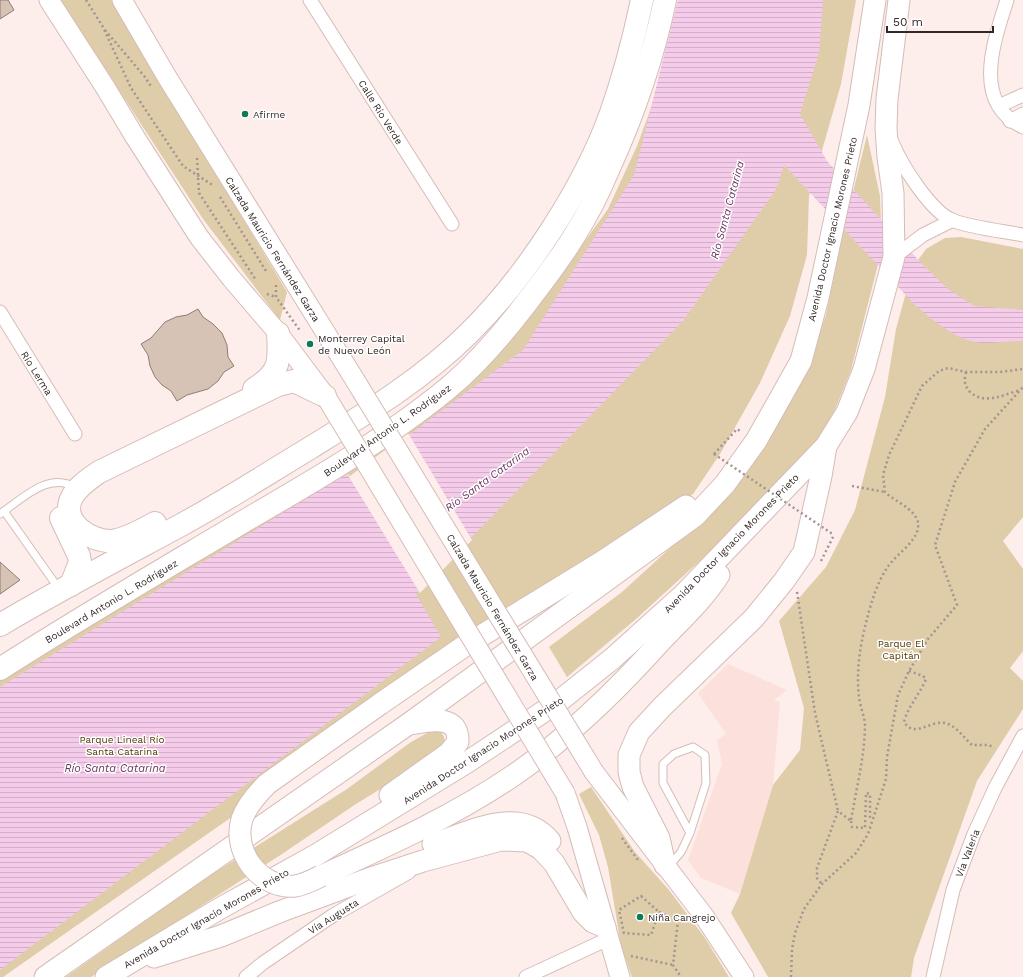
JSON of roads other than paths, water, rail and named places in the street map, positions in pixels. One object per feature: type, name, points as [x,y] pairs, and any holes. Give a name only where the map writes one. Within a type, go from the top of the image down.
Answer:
[{"type":"highway","points":[[0,626],[65,588],[184,524],[338,431],[412,382],[470,333],[504,294],[559,216],[580,181],[610,115],[634,34],[642,0]]},
{"type":"highway","name":"Boulevard Antonio L. Rodríguez","points":[[0,669],[81,618],[322,476],[448,388],[499,339],[545,280],[574,237],[600,189],[640,93],[656,41],[665,0]]},
{"type":"highway","points":[[65,588],[80,562],[77,550],[65,529],[60,514],[61,498],[91,465],[236,399],[269,380],[277,367],[279,360],[278,333]]},
{"type":"highway","points":[[73,486],[278,385],[294,381],[327,398]]},
{"type":"highway","points":[[73,486],[69,506],[71,519],[86,534],[95,539],[112,541],[128,536],[190,507],[242,489]]},
{"type":"main road","points":[[49,0],[199,237],[231,278],[278,333],[327,398],[565,793],[615,934],[620,977]]},
{"type":"main road","name":"Calzada Mauricio Fernández Garza","points":[[122,0],[167,77],[355,380],[594,772],[639,833],[666,866],[726,948],[744,977]]},
{"type":"main road","name":"Avenida Doctor Ignacio Morones Prieto","points":[[45,977],[407,725],[695,516],[725,484],[756,441],[800,362],[818,298],[859,104],[875,0]]},
{"type":"main road","name":"Avenida Doctor Ignacio Morones Prieto","points":[[106,977],[124,965],[316,855],[469,761],[558,702],[612,660],[684,594],[826,446],[847,412],[864,369],[894,257],[893,193],[886,128],[887,100],[899,0]]},
{"type":"main road","points":[[666,866],[659,838],[633,787],[629,772],[629,755],[639,732],[662,707],[754,618],[784,581],[804,552],[821,476],[826,446]]},
{"type":"main road","points":[[725,484],[695,500],[463,647],[267,784],[252,801],[242,820],[240,840],[244,855],[253,868],[263,877],[275,883],[294,886],[321,876],[408,836],[496,786],[530,763],[582,720],[654,650],[717,579],[727,563],[738,538]]},
{"type":"main road","points":[[316,855],[359,817],[449,753],[458,742],[457,732],[452,724],[444,721],[428,721],[407,725]]},
{"type":"main road","points":[[321,876],[333,877],[348,873],[404,852],[491,824],[507,822],[522,824],[535,829],[545,836],[554,846],[567,870],[574,896]]},
{"type":"main road","points":[[124,965],[221,936],[287,909],[423,861],[501,840],[527,841],[546,853],[588,918],[615,934]]},
{"type":"street","name":"Calle Río Verde","points":[[310,0],[452,224]]},
{"type":"street","points":[[1007,0],[996,37],[990,69],[992,86],[999,106],[1010,121],[1023,127]]},
{"type":"street","points":[[999,106],[1023,95]]},
{"type":"street","points":[[1010,121],[1023,114]]},
{"type":"street","points":[[886,128],[897,155],[910,177],[935,207],[953,220],[1023,235]]},
{"type":"street","points":[[894,257],[923,235],[953,220]]},
{"type":"street","name":"Río Lerma","points":[[0,312],[75,434]]},
{"type":"street","name":"Vía Valeria","points":[[933,977],[953,890],[974,834],[995,788],[1023,736]]},
{"type":"street","name":"Vía Augusta","points":[[246,977],[263,963],[332,916],[403,877],[423,861]]},
{"type":"street","points":[[526,977],[615,934]]},
{"type":"lane","points":[[65,588],[2,512],[39,488],[53,483],[73,486]]},
{"type":"lane","points":[[666,866],[681,852],[690,833],[706,783],[705,755],[693,747],[674,754],[663,764],[663,783],[690,833]]},
{"type":"water","name":"Río Santa Catarina","points":[[678,0],[823,0],[819,53],[800,114],[827,161],[924,266],[948,289],[974,306],[1023,310],[1023,341],[990,343],[975,342],[947,330],[915,305],[784,165],[777,188],[683,321],[416,594],[441,637],[0,970],[0,687],[346,474],[350,479],[523,350],[634,175]]},
{"type":"place","name":"Afirme","points":[[245,114]]},
{"type":"place","name":"Monterrey Capital de Nuevo León","points":[[310,344]]},
{"type":"place","name":"Niña Cangrejo","points":[[640,917]]},
{"type":"park label","name":"Parque El Capitán","points":[[901,648]]},
{"type":"park label","name":"Parque Lineal Río Santa Catarina","points":[[122,744]]}]
